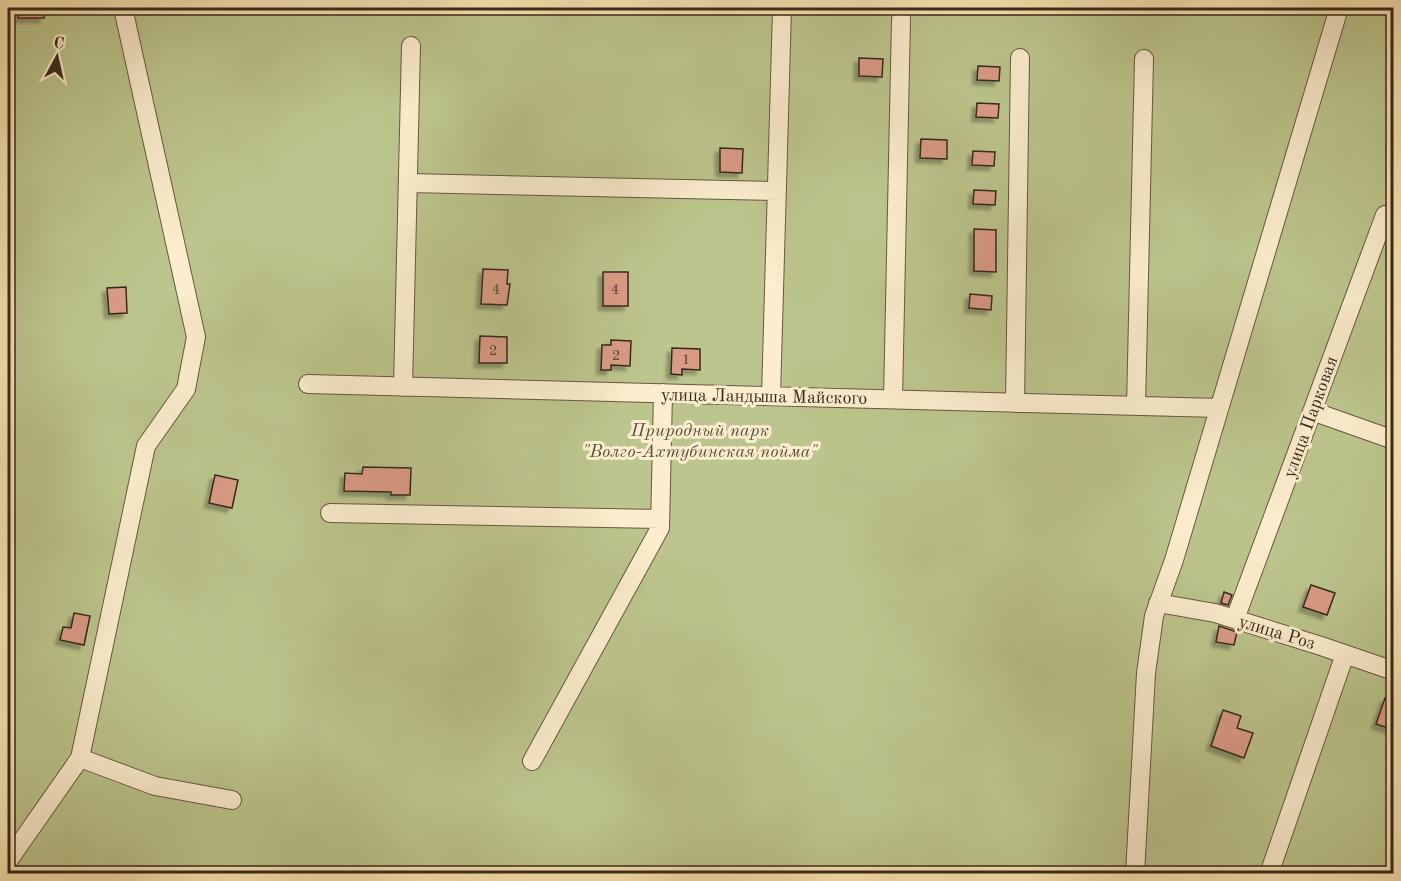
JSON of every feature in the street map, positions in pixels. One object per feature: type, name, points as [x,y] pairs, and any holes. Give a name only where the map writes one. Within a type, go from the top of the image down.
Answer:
[{"type":"street","points":[[8,861],[80,758],[146,446],[186,389],[196,337],[123,8]]},
{"type":"street","points":[[1136,873],[1146,673],[1154,616],[1174,560],[1339,8]]},
{"type":"street","points":[[771,396],[782,9]]},
{"type":"street","points":[[893,399],[901,19]]},
{"type":"street","points":[[403,387],[411,46]]},
{"type":"street","points":[[1015,403],[1020,57]]},
{"type":"street","points":[[1136,406],[1144,59]]},
{"type":"street","points":[[408,183],[776,191]]},
{"type":"street","name":"улица Парковая","points":[[1235,619],[1312,411],[1389,216]]},
{"type":"street","name":"улица Ландыша Майского","points":[[308,384],[1219,408]]},
{"type":"street","points":[[532,761],[660,528],[663,393]]},
{"type":"street","points":[[1312,411],[1394,440]]},
{"type":"street","points":[[330,513],[660,519]]},
{"type":"street","name":"улица Роз","points":[[1158,603],[1215,613],[1394,671]]},
{"type":"street","points":[[1269,873],[1345,654]]},
{"type":"street","points":[[80,758],[155,786],[232,800]]},
{"type":"green space","name":"Природный парк \"Волго-Ахтубинская пойма\"","points":[[8,8],[1393,8],[1393,873],[8,873]]},
{"type":"building","points":[[19,8],[45,8],[44,18],[18,18]]},
{"type":"building","points":[[859,58],[883,59],[882,77],[859,76]]},
{"type":"building","points":[[978,66],[1000,67],[999,81],[977,80]]},
{"type":"building","points":[[977,103],[999,104],[998,118],[976,117]]},
{"type":"building","points":[[921,139],[947,140],[947,159],[920,158]]},
{"type":"building","points":[[720,148],[743,149],[742,173],[720,172]]},
{"type":"building","points":[[973,151],[995,152],[994,166],[972,165]]},
{"type":"building","points":[[974,190],[996,191],[995,205],[973,204]]},
{"type":"building","points":[[974,229],[996,230],[996,272],[974,271]]},
{"type":"building","points":[[483,269],[508,270],[507,284],[510,284],[507,305],[481,304]]},
{"type":"building","points":[[603,272],[628,272],[628,306],[603,306]]},
{"type":"building","points":[[126,287],[127,313],[109,314],[107,288]]},
{"type":"building","points":[[970,294],[992,296],[991,310],[969,308]]},
{"type":"building","points":[[480,336],[507,337],[507,363],[479,363]]},
{"type":"building","points":[[611,340],[631,341],[630,366],[611,365],[611,370],[601,370],[602,345],[611,345]]},
{"type":"building","points":[[672,348],[700,349],[700,370],[682,369],[682,375],[671,374]]},
{"type":"building","points":[[363,467],[411,468],[410,495],[391,495],[391,492],[344,491],[345,473],[362,474]]},
{"type":"building","points":[[215,475],[238,480],[232,508],[209,503]]},
{"type":"building","points":[[1311,585],[1335,593],[1327,615],[1303,607]]},
{"type":"building","points":[[1224,592],[1232,595],[1228,605],[1221,603]]},
{"type":"building","points":[[74,613],[90,616],[84,645],[60,640],[63,627],[71,628]]},
{"type":"building","points":[[1219,626],[1237,632],[1234,645],[1216,642]]},
{"type":"building","points":[[1385,698],[1394,701],[1394,730],[1376,724]]},
{"type":"building","points":[[1223,710],[1241,716],[1237,728],[1253,733],[1244,758],[1211,746]]}]
